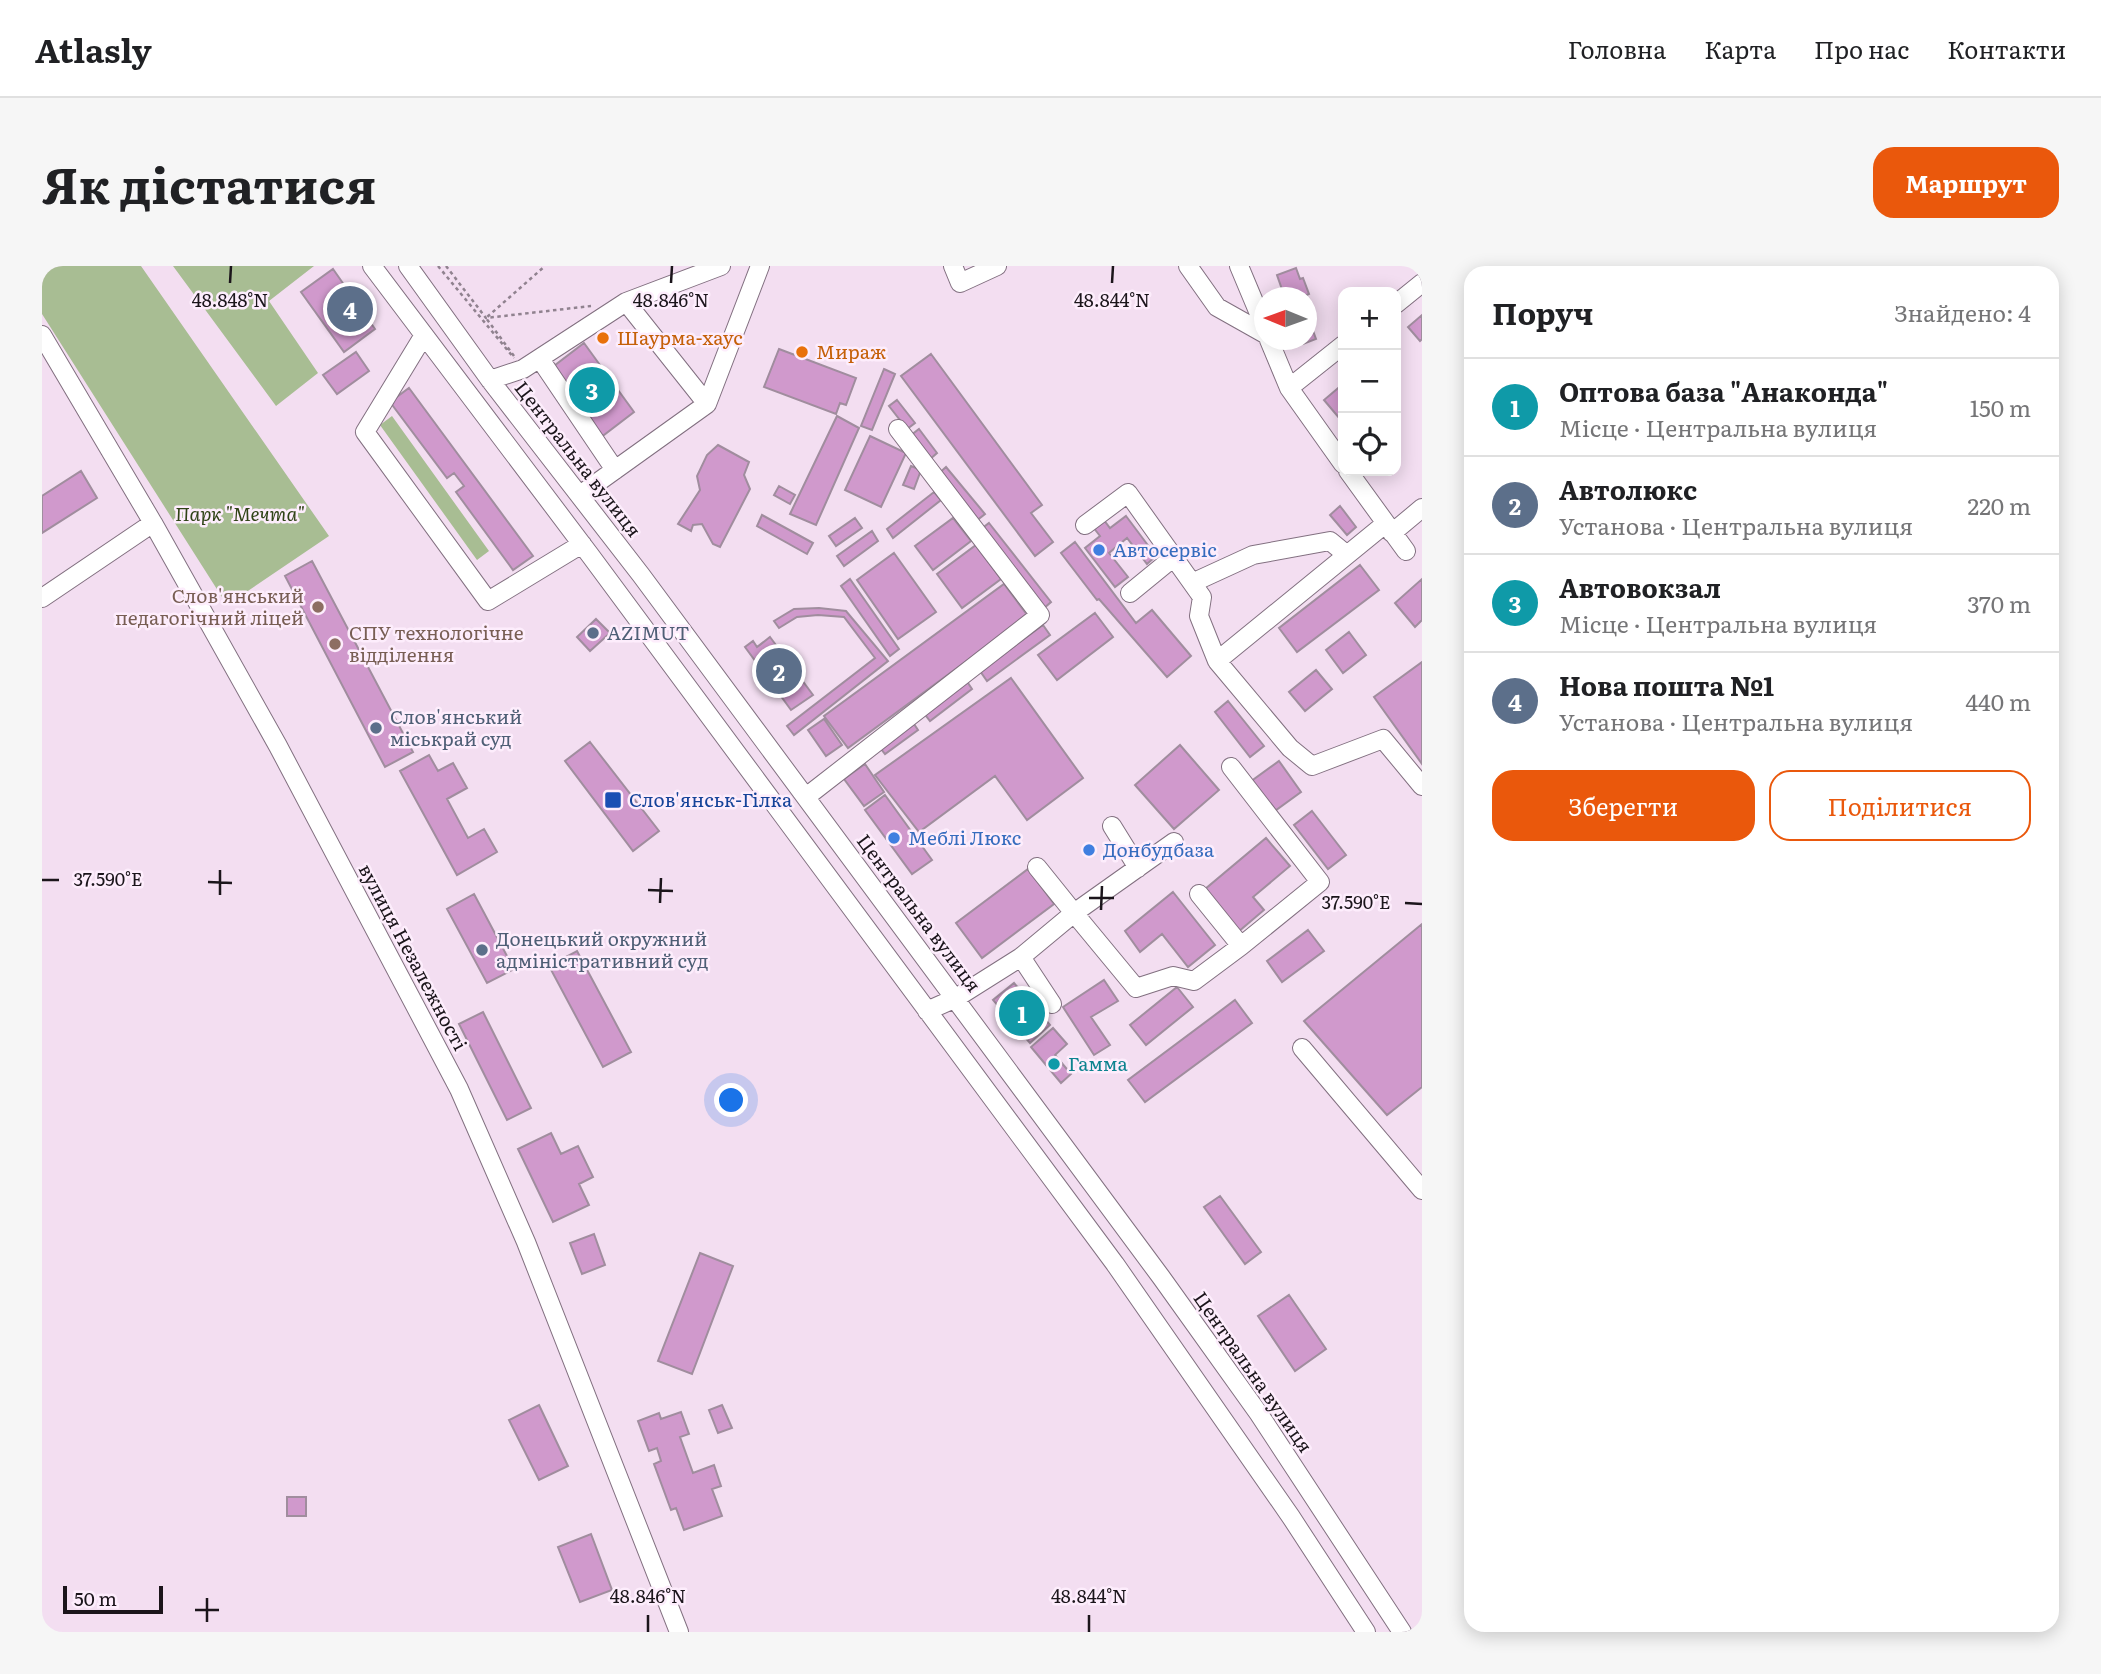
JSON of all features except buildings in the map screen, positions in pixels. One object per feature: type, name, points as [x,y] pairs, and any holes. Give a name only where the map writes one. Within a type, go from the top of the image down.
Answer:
[{"type":"street","points":[[372,266],[582,544],[1115,1264],[1291,1517],[1366,1632]]},
{"type":"street","name":"Центральна вулиця","points":[[408,266],[490,380],[580,495],[806,797],[1161,1277],[1259,1414],[1402,1632]]},
{"type":"street","points":[[490,380],[523,369],[626,302],[721,266]]},
{"type":"street","points":[[580,495],[708,404],[760,266]]},
{"type":"street","points":[[953,266],[960,283],[997,266]]},
{"type":"street","points":[[1188,266],[1217,307],[1254,328]]},
{"type":"street","points":[[1239,266],[1254,302]]},
{"type":"street","points":[[1401,300],[1422,283]]},
{"type":"street","points":[[626,302],[708,404]]},
{"type":"street","name":"вулиця Незалежності","points":[[42,335],[153,523],[278,746],[459,1089],[526,1242],[679,1632]]},
{"type":"street","points":[[424,335],[365,432],[488,601],[582,544]]},
{"type":"street","points":[[1289,388],[1338,349]]},
{"type":"street","points":[[1273,350],[1289,388],[1338,457]]},
{"type":"street","points":[[540,359],[615,470]]},
{"type":"street","points":[[806,797],[1040,615],[898,429]]},
{"type":"street","points":[[1352,476],[1406,551]]},
{"type":"street","points":[[1085,525],[1128,494],[1202,597],[1199,616],[1217,661],[1290,748],[1312,766],[1383,739],[1422,786]]},
{"type":"street","points":[[1217,661],[1347,555],[1422,508]]},
{"type":"street","points":[[42,598],[153,523]]},
{"type":"street","points":[[1192,583],[1253,555],[1330,541],[1347,555]]},
{"type":"street","points":[[1130,593],[1174,557]]},
{"type":"street","points":[[1037,867],[1136,988],[1173,976],[1194,981],[1320,882],[1231,767]]},
{"type":"street","points":[[1112,826],[1138,868]]},
{"type":"street","points":[[927,1011],[956,998],[1021,957],[1074,913],[1174,842]]},
{"type":"street","points":[[1199,894],[1241,946]]},
{"type":"street","points":[[1021,957],[1052,1004]]},
{"type":"street","points":[[1302,1048],[1422,1190]]},
{"type":"path","points":[[438,266],[523,369]]},
{"type":"path","points":[[446,266],[523,369]]},
{"type":"path","points":[[486,318],[545,266]]},
{"type":"path","points":[[486,318],[601,305]]},
{"type":"green space","name":"Парк \"Мечта\"","points":[[42,266],[141,266],[329,536],[227,605],[42,314]]},
{"type":"green space","points":[[173,266],[314,266],[269,301],[318,373],[276,406]]},
{"type":"green space","points":[[392,416],[489,551],[477,560],[380,425]]},
{"type":"place","name":"Нова пошта №1","points":[[350,309]]},
{"type":"place","name":"Шаурма-хаус","points":[[603,338]]},
{"type":"place","name":"Мираж","points":[[802,352]]},
{"type":"place","name":"Автовокзал","points":[[592,390]]},
{"type":"place","name":"Автосервіс","points":[[1099,550]]},
{"type":"place","name":"Слов'янський педагогічний ліцей","points":[[318,607]]},
{"type":"place","name":"AZIMUT","points":[[593,633]]},
{"type":"place","name":"СПУ технологічне відділення","points":[[335,644]]},
{"type":"place","name":"Автолюкс","points":[[779,671]]},
{"type":"place","name":"Слов'янський міськрай суд","points":[[376,728]]},
{"type":"place","name":"Слов'янськ-Гілка","points":[[613,800]]},
{"type":"place","name":"Меблі Люкс","points":[[894,838]]},
{"type":"place","name":"Донбудбаза","points":[[1089,850]]},
{"type":"place","name":"Донецький окружний адміністративний суд","points":[[482,950]]},
{"type":"place","name":"Оптова база \"Анаконда\"","points":[[1022,1013]]},
{"type":"place","name":"Гамма","points":[[1054,1064]]}]
